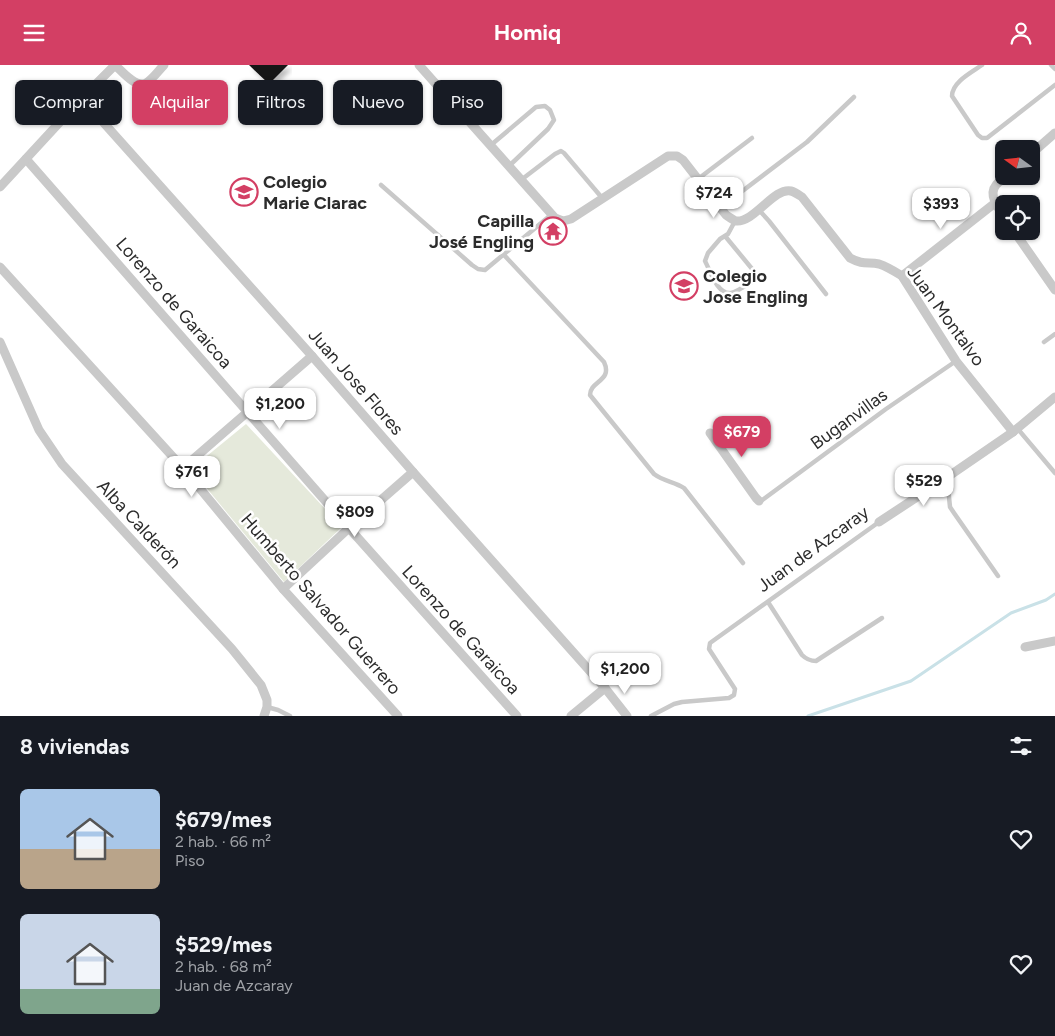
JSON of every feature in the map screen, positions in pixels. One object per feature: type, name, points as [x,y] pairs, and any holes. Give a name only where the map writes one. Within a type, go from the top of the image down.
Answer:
[{"type":"street","points":[[100,80],[115,65],[134,81],[141,84],[146,83],[164,65]]},
{"type":"street","points":[[422,66],[555,218],[563,221],[571,219],[668,156],[677,156],[683,160],[726,215],[735,221]]},
{"type":"street","points":[[0,187],[57,125]]},
{"type":"street","name":"Juan Jose Flores","points":[[106,125],[605,688],[627,716]]},
{"type":"street","points":[[1040,146],[1055,133]]},
{"type":"street","name":"Lorenzo de Garaicoa","points":[[26,159],[349,528],[517,716]]},
{"type":"street","points":[[902,276],[995,203],[992,193],[995,185]]},
{"type":"street","name":"Juan Montalvo","points":[[735,221],[743,220],[759,210],[782,191],[792,191],[802,197],[850,259],[859,263],[877,264],[889,268],[902,276],[956,361],[1015,430]]},
{"type":"street","points":[[1020,240],[1055,290]]},
{"type":"street","name":"Humberto Salvador Guerrero","points":[[0,267],[183,468],[283,589],[398,716]]},
{"type":"street","name":"Alba Calderón","points":[[0,342],[39,430],[62,464],[232,649],[261,685],[266,700],[266,712]]},
{"type":"street","points":[[183,468],[312,356]]},
{"type":"street","name":"Juan de Azcaray","points":[[879,522],[947,483],[1055,397]]},
{"type":"street","points":[[710,433],[759,501]]},
{"type":"street","points":[[283,589],[413,472]]},
{"type":"street","points":[[1025,647],[1055,641]]},
{"type":"street","points":[[572,716],[605,688]]},
{"type":"lane","points":[[982,65],[958,83],[952,91],[952,96],[978,135],[982,138],[987,138],[1055,85]]},
{"type":"lane","points":[[1051,65],[1055,69]]},
{"type":"lane","points":[[720,208],[807,142],[854,97]]},
{"type":"lane","points":[[490,145],[536,107],[545,106],[550,110],[554,120],[548,129],[509,166]]},
{"type":"lane","points":[[698,179],[752,139]]},
{"type":"lane","points":[[521,180],[561,151],[603,199]]},
{"type":"lane","points":[[382,185],[478,269],[485,270],[552,214]]},
{"type":"lane","points":[[759,210],[770,221],[826,295]]},
{"type":"lane","points":[[725,237],[753,269],[754,275],[752,282],[731,293],[718,287],[705,261],[708,253],[720,239],[725,237],[735,221]]},
{"type":"lane","points":[[504,255],[604,362],[606,366],[604,377],[590,391],[590,395],[654,474],[684,488],[743,563]]},
{"type":"lane","points":[[1044,342],[1055,333]]},
{"type":"lane","name":"Buganvillas","points":[[759,501],[956,361]]},
{"type":"lane","points":[[1015,430],[1055,473]]},
{"type":"lane","points":[[947,483],[950,507],[998,576]]},
{"type":"lane","name":"Juan de Azcaray","points":[[651,716],[674,704],[729,698],[734,695],[735,689],[709,649],[710,643],[879,522]]},
{"type":"lane","points":[[768,602],[802,655],[805,659],[811,661],[816,661],[882,618]]},
{"type":"lane","points":[[266,712],[278,710],[290,716]]},
{"type":"shaded area","points":[[246,424],[342,527],[284,582],[191,469]]},
{"type":"building","points":[[249,65],[288,65],[273,80],[265,80]]},
{"type":"waterway","points":[[808,716],[911,681],[1011,613],[1046,600],[1055,594]]},
{"type":"place","name":"Colegio Marie Clarac","points":[[244,192]]},
{"type":"place","name":"Capilla José Engling","points":[[553,231]]},
{"type":"place","name":"Colegio Jose Engling","points":[[684,286]]}]
